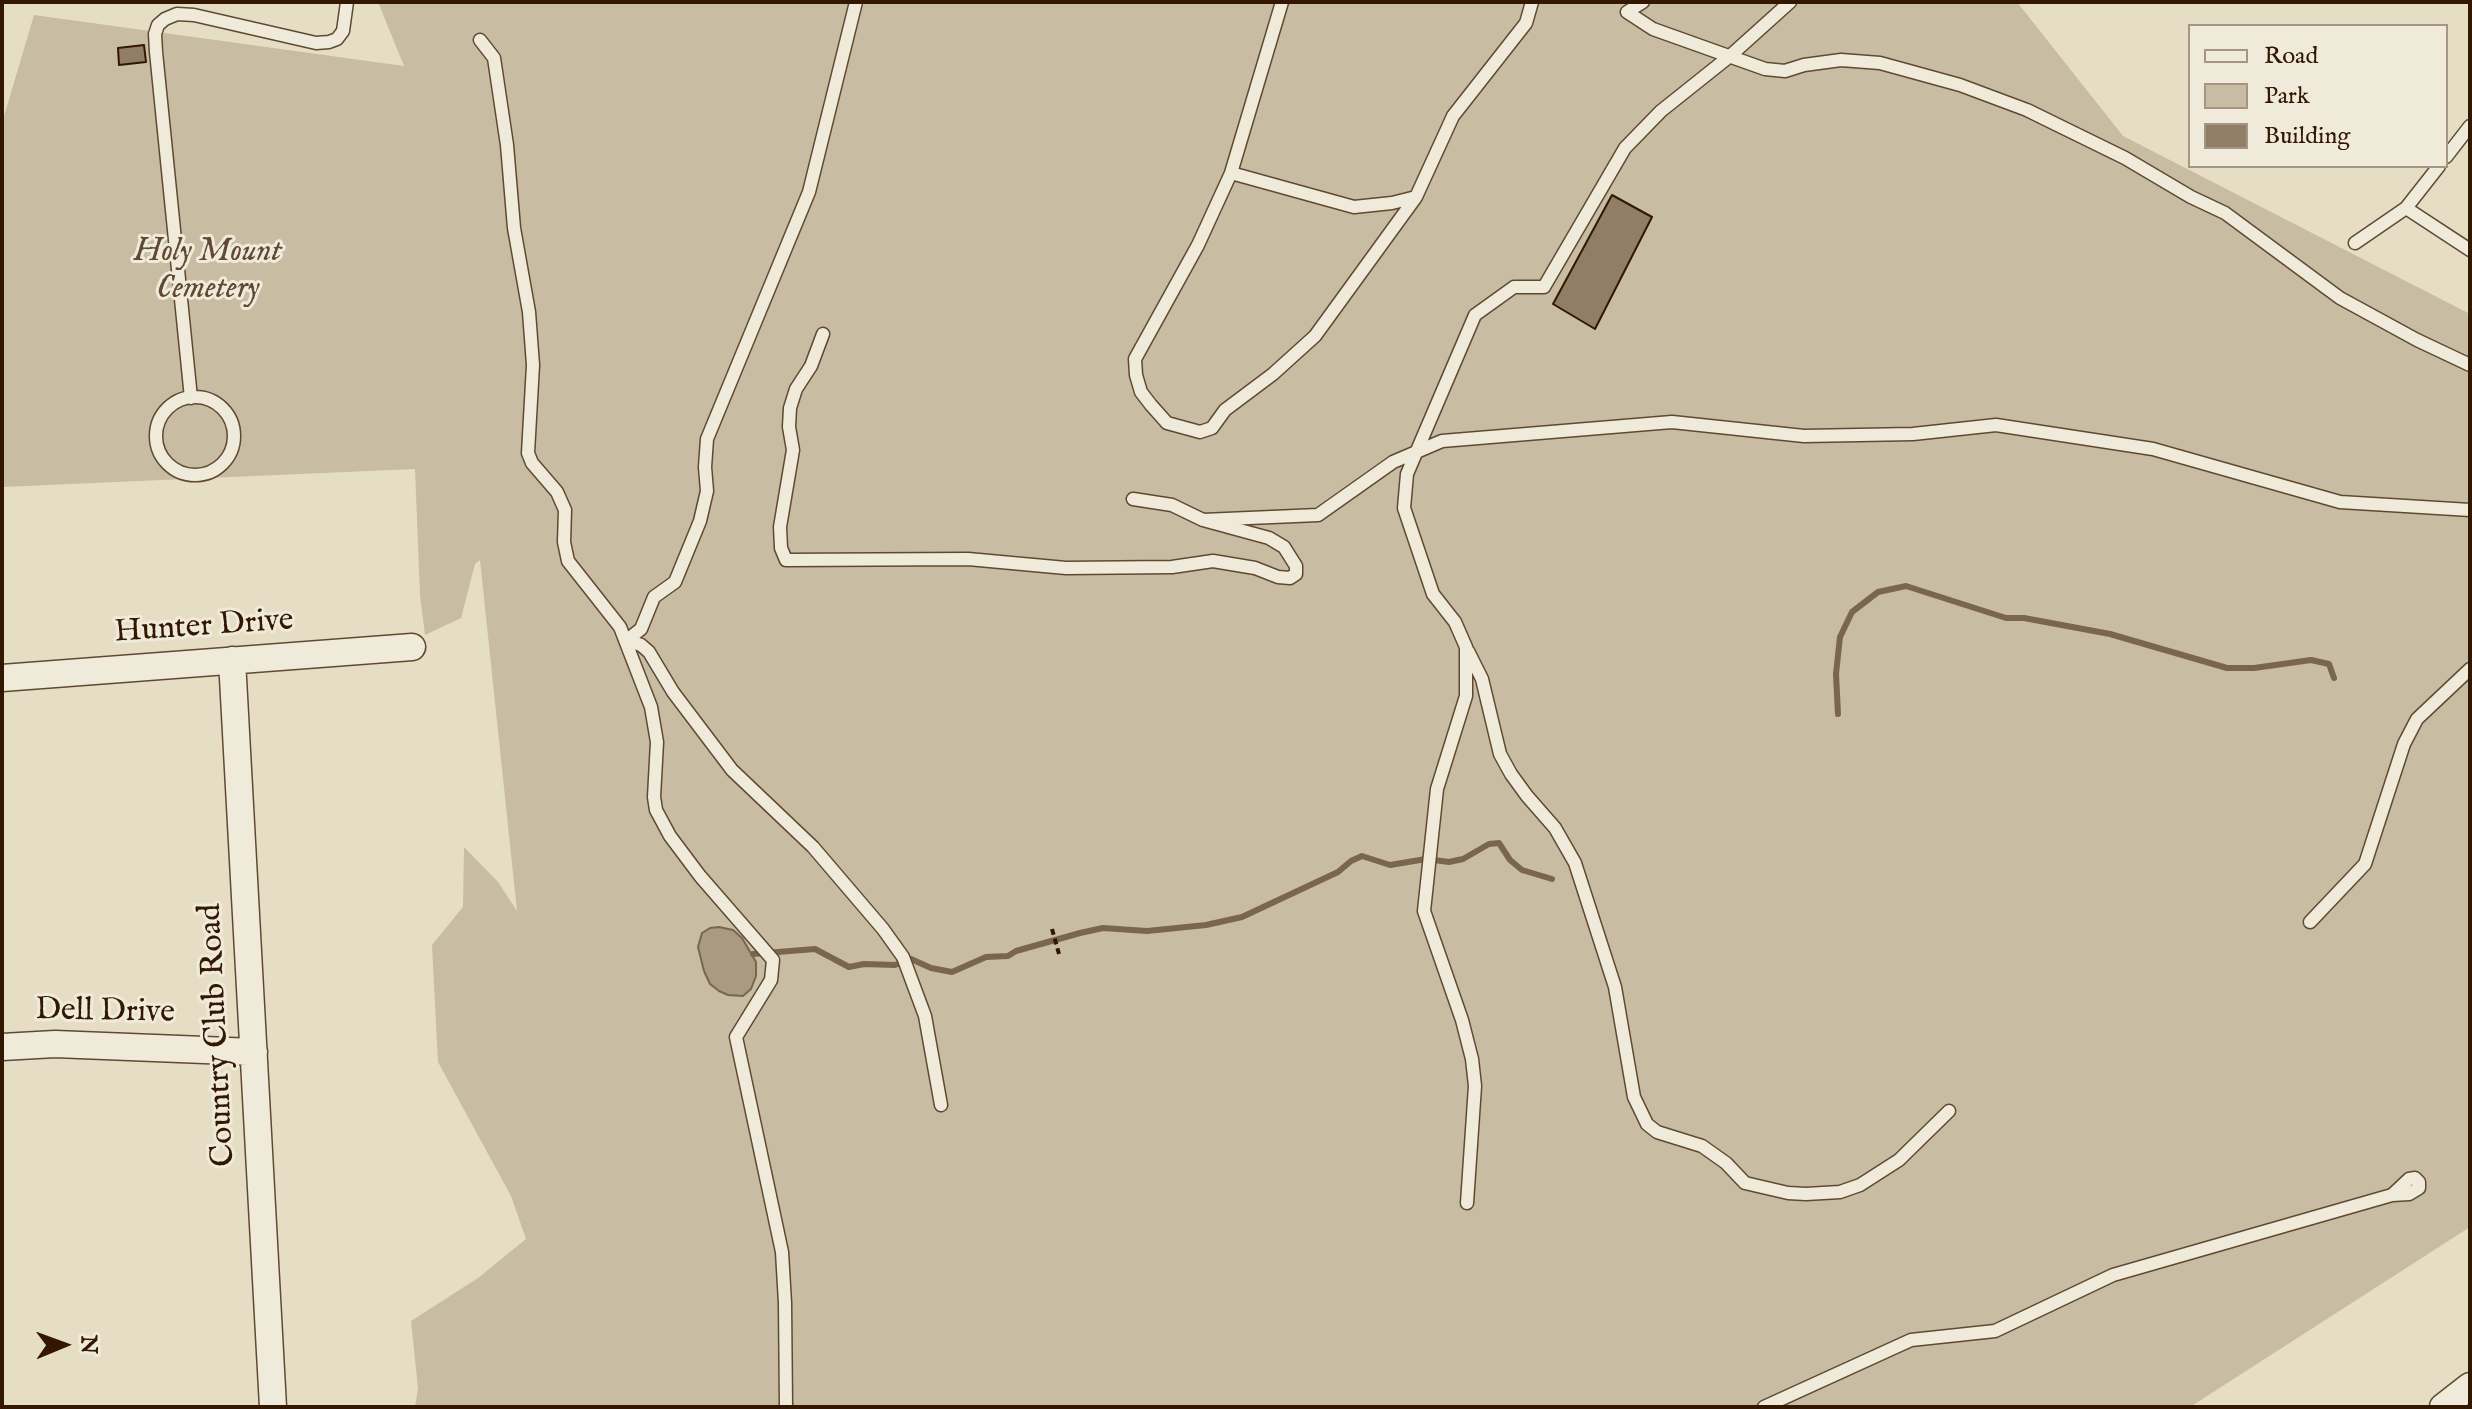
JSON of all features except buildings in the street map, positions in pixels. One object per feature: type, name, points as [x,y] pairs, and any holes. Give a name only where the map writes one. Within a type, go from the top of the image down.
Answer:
[{"type":"street","name":"Hunter Drive","points":[[2,678],[412,647]]},
{"type":"street","name":"Country Club Road","points":[[232,660],[273,1407]]},
{"type":"street","name":"Dell Drive","points":[[2,1047],[55,1044],[254,1052]]},
{"type":"street","points":[[2443,1407],[2470,1386]]},
{"type":"lane","points":[[191,398],[156,52],[158,25],[177,14],[194,15],[316,43],[329,42],[337,39],[343,31],[347,2]]},
{"type":"lane","points":[[627,640],[641,629],[654,597],[675,582],[700,521],[707,491],[707,439],[809,192],[856,2]]},
{"type":"lane","points":[[1282,2],[1231,173],[1198,245],[1135,359],[1141,392],[1167,423],[1200,432],[1212,428],[1225,410],[1273,374],[1315,336],[1416,197],[1453,116],[1526,23],[1532,2]]},
{"type":"lane","points":[[1624,7],[1643,2]]},
{"type":"lane","points":[[1790,2],[1730,56],[1661,111],[1625,148],[1544,287],[1514,287],[1475,315],[1407,474],[1404,508],[1433,594],[1455,622],[1482,679],[1500,754],[1527,796],[1555,828],[1575,863],[1615,987],[1634,1097],[1647,1124],[1657,1132],[1702,1146],[1726,1163],[1745,1183],[1806,1194],[1840,1192],[1860,1185],[1899,1160],[1949,1111]]},
{"type":"lane","points":[[1624,7],[1653,29],[1765,69],[1785,71],[1841,60],[1880,63],[1960,85],[2027,110],[2125,158],[2225,213],[2340,298],[2470,365]]},
{"type":"lane","points":[[480,40],[494,58],[507,145],[514,228],[529,312],[533,365],[528,453],[532,463],[557,492],[565,510],[564,542],[568,561],[627,640],[651,707],[657,742],[656,810],[670,836],[700,876],[773,960],[771,980],[736,1037],[782,1252],[786,1407]]},
{"type":"lane","points":[[2448,154],[2470,126]]},
{"type":"lane","points":[[2355,243],[2406,208],[2437,168]]},
{"type":"lane","points":[[1231,173],[1354,207],[1416,197]]},
{"type":"lane","points":[[2406,208],[2470,250]]},
{"type":"lane","points":[[823,334],[790,408],[793,450],[780,527],[781,548],[786,560],[968,559],[1066,568],[1172,567],[1213,561],[1255,568],[1278,577],[1290,578],[1296,574],[1296,566],[1284,547],[1277,543],[1203,520],[1172,505],[1133,499]]},
{"type":"lane","points":[[191,398],[209,399],[223,408],[233,427],[231,453],[223,464],[203,475],[181,473],[167,464],[156,442],[161,417],[170,406],[191,398]]},
{"type":"lane","points":[[1203,520],[1318,515],[1378,471],[1442,441],[1672,422],[1804,436],[1913,434],[1996,425],[2153,449],[2340,502],[2470,510]]},
{"type":"lane","points":[[627,640],[649,652],[673,692],[732,770],[813,847],[883,929],[906,963],[925,1016],[941,1105]]},
{"type":"lane","points":[[1466,647],[1466,696],[1437,789],[1424,911],[1462,1020],[1472,1059],[1475,1086],[1467,1203]]},
{"type":"lane","points":[[2310,922],[2365,864],[2404,744],[2417,719],[2470,669]]},
{"type":"lane","points":[[1764,1407],[1911,1340],[1995,1331],[2113,1275],[2392,1195]]},
{"type":"path","points":[[1052,929],[1059,954]]},
{"type":"green space","name":"Holy Mount Cemetery","points":[[378,2],[2017,2],[2123,136],[2470,314],[2470,1227],[2190,1407],[415,1407],[418,1388],[411,1321],[478,1278],[526,1239],[511,1196],[438,1062],[432,945],[463,907],[464,847],[498,882],[517,911],[480,560],[475,564],[461,618],[425,635],[420,595],[415,469],[2,487],[2,123],[34,15],[404,66]]},
{"type":"shaded area","points":[[719,927],[733,930],[742,938],[756,962],[756,976],[751,989],[743,996],[719,991],[710,984],[704,971],[698,947],[702,933]]},
{"type":"waterway","points":[[1838,714],[1836,674],[1840,637],[1852,612],[1878,592],[1906,586],[2006,618],[2024,618],[2110,634],[2227,668],[2254,668],[2311,660],[2329,664],[2334,678]]},
{"type":"waterway","points":[[753,954],[815,949],[849,967],[895,965],[911,959],[931,968],[952,972],[986,957],[1008,956],[1016,951],[1103,928],[1147,931],[1206,925],[1242,917],[1338,872],[1362,856],[1390,865],[1426,859],[1449,862],[1463,859],[1489,844],[1499,843],[1510,860],[1522,870],[1552,879]]}]
